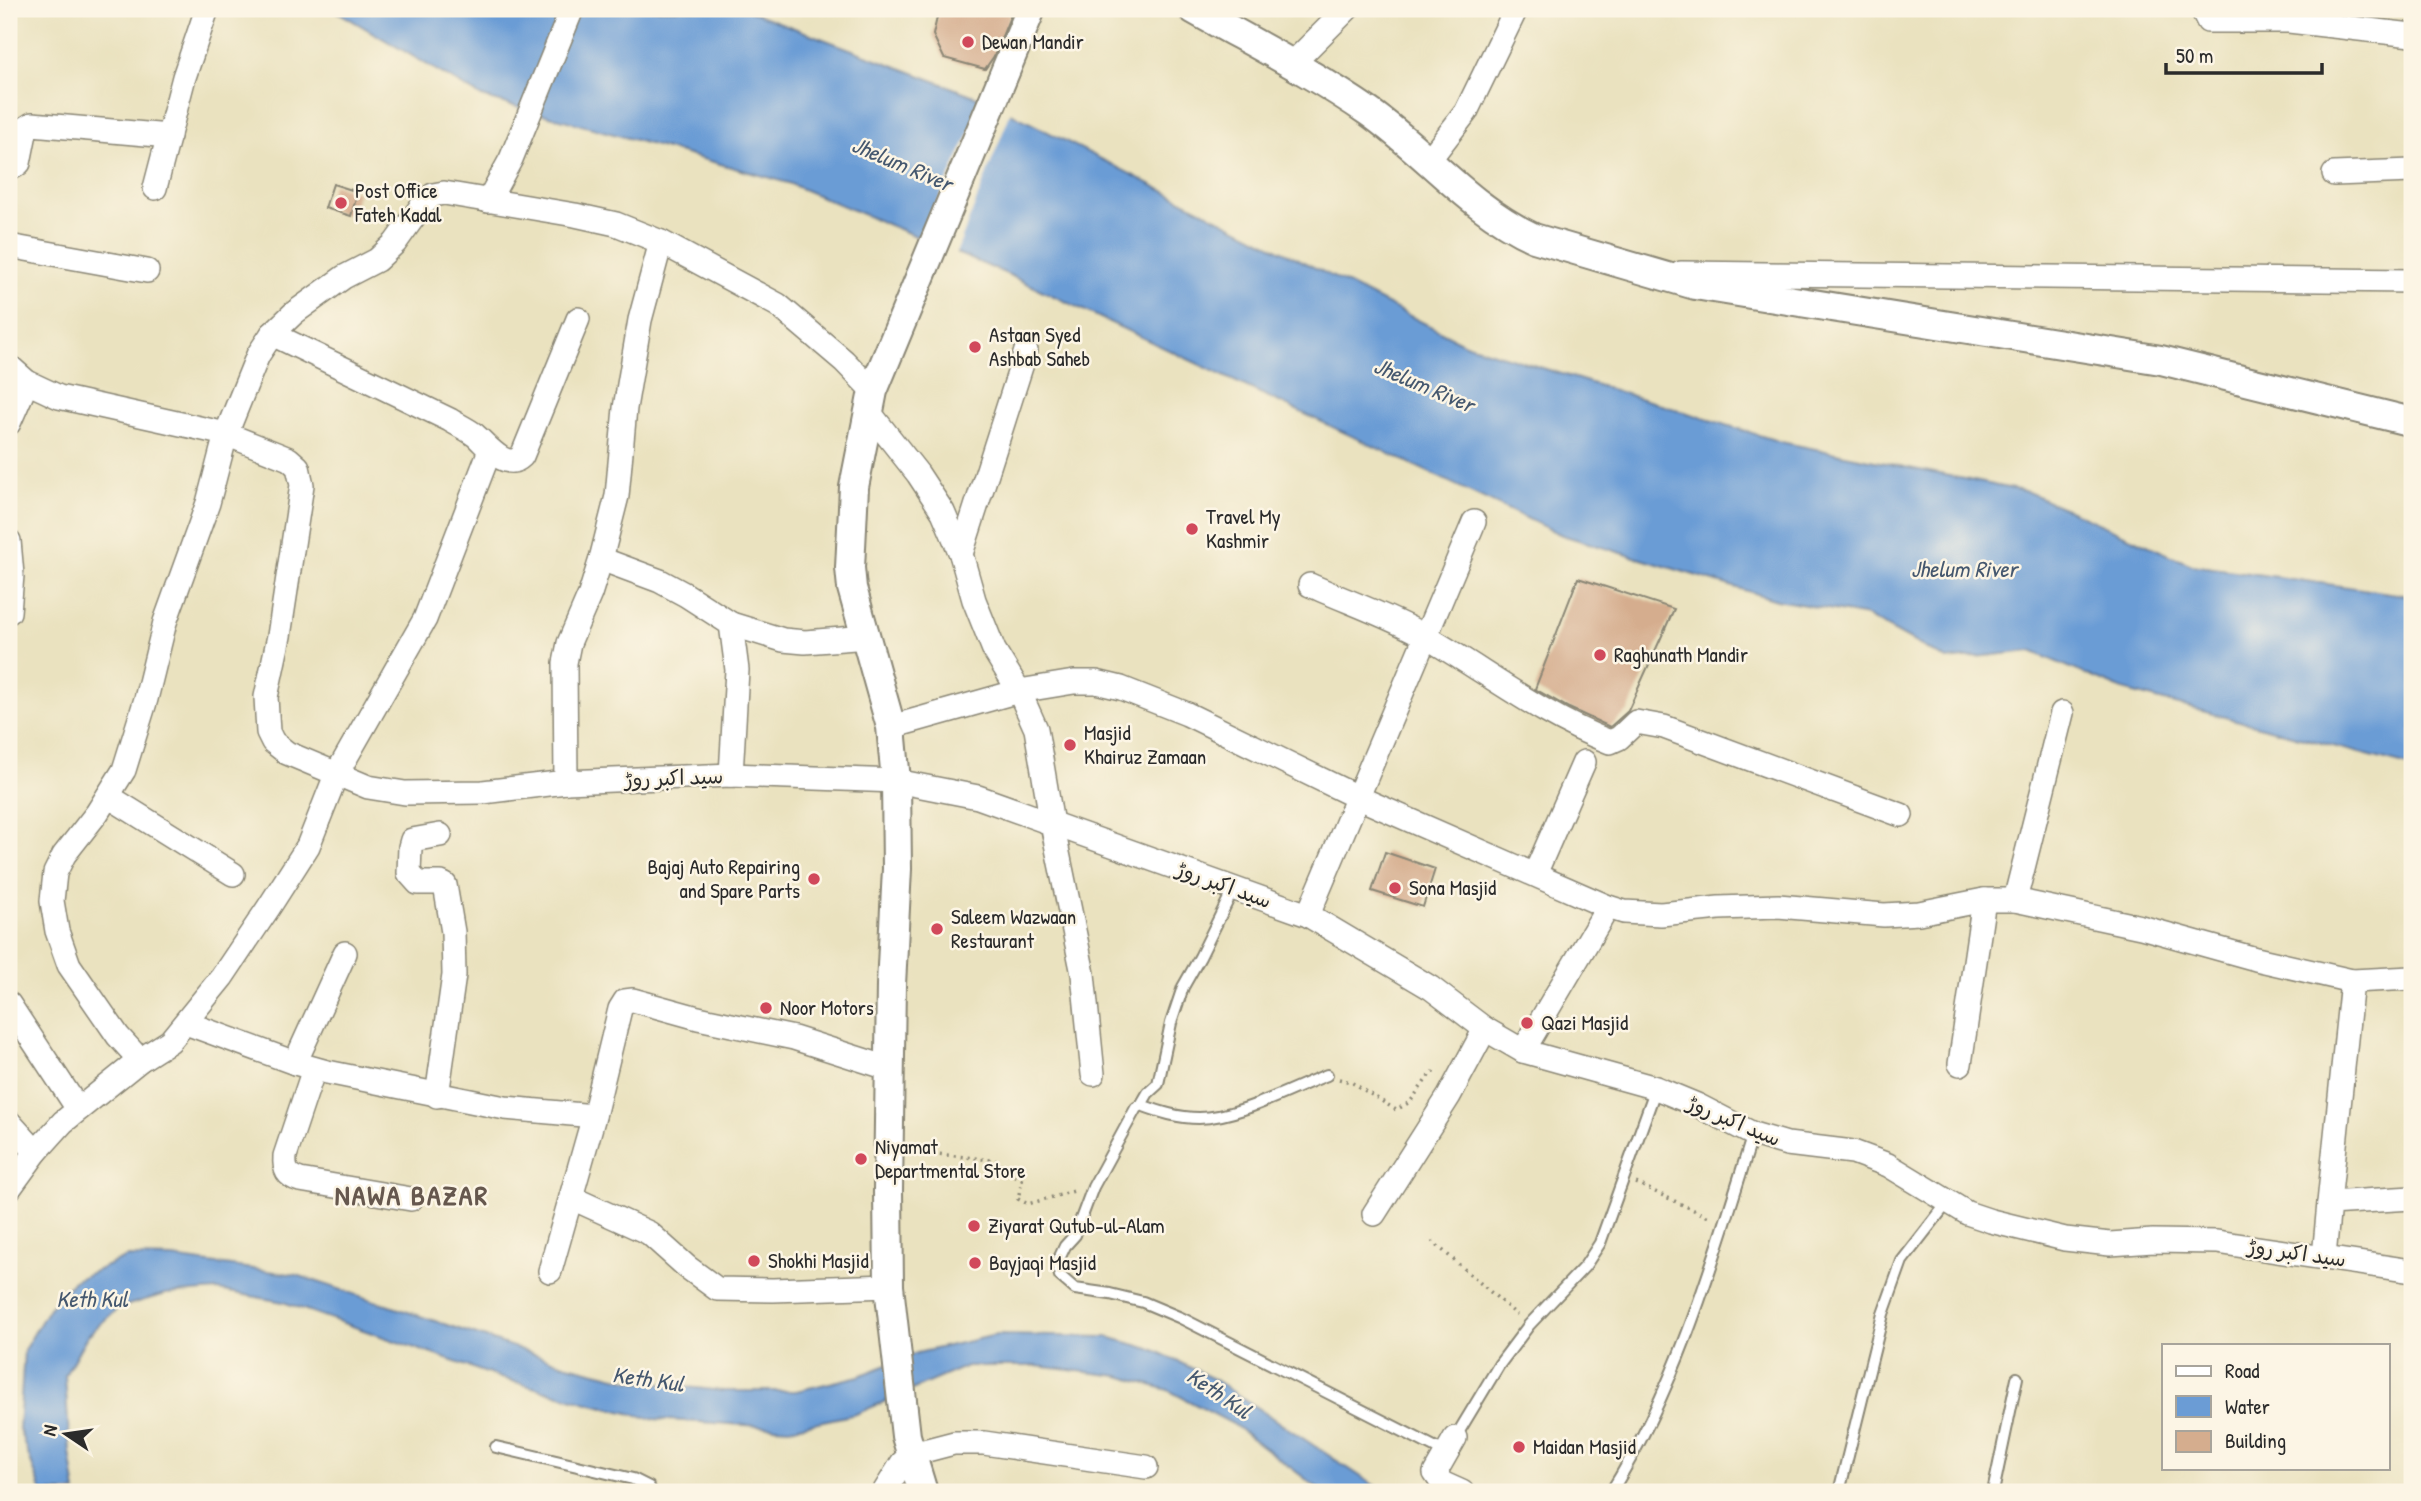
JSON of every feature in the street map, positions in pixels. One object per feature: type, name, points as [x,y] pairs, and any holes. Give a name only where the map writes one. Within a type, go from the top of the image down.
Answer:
[{"type":"street","points":[[155,188],[184,77],[206,9]]},
{"type":"street","points":[[488,201],[501,180],[522,132],[572,9]]},
{"type":"street","points":[[923,1492],[906,1436],[891,1298],[889,1147],[891,985],[897,869],[896,781],[891,727],[852,588],[850,568],[855,487],[871,402],[1031,9]]},
{"type":"street","points":[[1193,9],[1368,112],[1429,160],[1472,200],[1511,227],[1534,238],[1695,285],[2161,360],[2412,422]]},
{"type":"street","points":[[1291,65],[1348,9]]},
{"type":"street","points":[[1429,160],[1466,112],[1516,9]]},
{"type":"street","points":[[2202,9],[2208,21],[2289,15],[2412,35]]},
{"type":"street","points":[[9,166],[19,163],[26,128],[32,124],[169,136]]},
{"type":"street","points":[[2334,174],[2412,171]]},
{"type":"street","points":[[140,1060],[118,1036],[69,965],[57,931],[52,901],[55,873],[64,855],[124,770],[166,622],[208,503],[226,434],[258,355],[272,334],[312,300],[344,277],[377,260],[395,243],[416,212],[433,195],[444,192],[575,215],[616,225],[661,242],[778,305],[844,361],[937,502],[961,554],[974,600],[994,650],[1019,691],[1036,729],[1052,824],[1083,974],[1093,1074]]},
{"type":"street","points":[[566,782],[565,663],[569,643],[590,594],[601,559],[617,496],[625,408],[640,320],[661,242]]},
{"type":"street","points":[[9,246],[147,271]]},
{"type":"street","points":[[1654,273],[2412,281]]},
{"type":"street","points":[[272,334],[450,419],[491,450],[510,461],[518,461],[578,319]]},
{"type":"street","points":[[961,554],[1026,351]]},
{"type":"street","points":[[9,366],[27,382],[59,397],[226,434]]},
{"type":"street","points":[[9,423],[27,382]]},
{"type":"street","name":"سید اکبر روڑ","points":[[226,434],[289,459],[298,467],[302,485],[279,636],[266,697],[268,732],[273,742],[287,753],[336,775],[368,786],[405,793],[483,792],[566,782],[732,775],[896,781],[978,797],[1308,915],[1431,988],[1485,1030],[1522,1051],[1656,1088],[1697,1105],[1753,1134],[1787,1144],[1853,1152],[1888,1165],[1967,1213],[1991,1222],[2065,1239],[2110,1244],[2217,1242],[2412,1271]]},
{"type":"street","points":[[9,1189],[36,1152],[78,1110],[140,1060],[170,1041],[222,978],[308,846],[336,775],[425,619],[491,450]]},
{"type":"street","points":[[1308,915],[1474,522]]},
{"type":"street","points":[[9,541],[12,575],[9,612]]},
{"type":"street","points":[[601,559],[660,581],[731,624],[783,640],[805,642],[867,637]]},
{"type":"street","points":[[1310,585],[1426,636],[1558,719],[1594,736],[1610,742],[1619,738],[1636,722],[1664,727],[1901,815]]},
{"type":"street","points":[[731,624],[737,670],[732,775]]},
{"type":"street","points":[[891,727],[1019,691],[1074,682],[1096,682],[1121,688],[1187,714],[1357,797],[1624,912],[1661,914],[1778,906],[1884,915],[1919,914],[1983,900],[2015,900],[2141,927],[2256,959],[2352,981],[2412,978]]},
{"type":"street","points":[[2015,900],[2062,713]]},
{"type":"street","points":[[1535,874],[1584,762]]},
{"type":"street","points":[[108,796],[233,874]]},
{"type":"street","points":[[437,1096],[454,975],[453,932],[445,885],[418,883],[409,873],[412,840],[440,835]]},
{"type":"street","points":[[1960,1064],[1983,900]]},
{"type":"street","points":[[1522,1051],[1608,907]]},
{"type":"street","points":[[345,953],[305,1066],[285,1156],[286,1170],[290,1177],[411,1199]]},
{"type":"street","points":[[2324,1257],[2352,981]]},
{"type":"street","points":[[550,1271],[594,1116],[620,1009],[625,1001],[633,1000],[698,1018],[794,1038],[891,1069]]},
{"type":"street","points":[[9,1004],[78,1110]]},
{"type":"street","points":[[186,1023],[305,1066],[437,1096],[505,1108],[594,1116]]},
{"type":"street","points":[[1374,1214],[1449,1096],[1485,1030]]},
{"type":"street","points":[[9,1122],[36,1152]]},
{"type":"street","points":[[572,1198],[649,1233],[717,1289],[891,1298]]},
{"type":"street","points":[[2329,1203],[2412,1198]]},
{"type":"street","points":[[884,1492],[902,1463],[912,1454],[954,1443],[984,1443],[1146,1467]]},
{"type":"street","points":[[1450,1445],[1435,1473],[1442,1483],[1462,1492]]},
{"type":"lane","points":[[1234,888],[1183,987],[1171,1023],[1158,1084],[1136,1108],[1093,1187],[1075,1234],[1057,1262],[1060,1276],[1069,1286],[1143,1302],[1450,1445],[1499,1365],[1529,1325],[1585,1266],[1600,1243],[1656,1088]]},
{"type":"lane","points":[[1141,1105],[1171,1116],[1201,1118],[1236,1111],[1327,1075]]},
{"type":"lane","points":[[1612,1492],[1632,1460],[1673,1370],[1708,1275],[1753,1134]]},
{"type":"lane","points":[[1839,1492],[1884,1314],[1902,1261],[1948,1202]]},
{"type":"lane","points":[[1993,1492],[2017,1378]]},
{"type":"lane","points":[[496,1447],[633,1479],[652,1492]]},
{"type":"path","points":[[1327,1075],[1351,1083],[1396,1110],[1410,1102],[1431,1073],[1442,1069]]},
{"type":"path","points":[[889,1147],[1000,1161],[1003,1172],[1021,1180],[1018,1199],[1028,1204],[1093,1187]]},
{"type":"path","points":[[1625,1177],[1725,1224]]},
{"type":"path","points":[[1432,1241],[1529,1325]]},
{"type":"water","name":"Jhelum River","points":[[333,9],[744,9],[985,100],[1465,344],[1781,442],[2028,492],[2192,565],[2412,596],[2412,767],[2123,690],[2031,651],[1947,660],[1867,616],[1777,600],[1562,535],[1007,274],[788,183],[482,97]]},
{"type":"water","name":"Keth Kul","points":[[127,1257],[173,1258],[297,1275],[564,1364],[632,1381],[723,1391],[796,1391],[859,1376],[917,1353],[996,1335],[1108,1337],[1154,1350],[1212,1378],[1384,1492],[1323,1492],[1233,1424],[1168,1390],[1119,1376],[1036,1366],[967,1366],[856,1414],[790,1428],[653,1419],[501,1378],[283,1302],[218,1290],[165,1294],[118,1308],[87,1336],[65,1375],[70,1452],[76,1492],[42,1492],[19,1429],[24,1350],[49,1308],[75,1280]]},
{"type":"pier","points":[[986,97],[1012,109],[955,256],[920,241]]},
{"type":"building","name":"Dewan Mandir","points":[[939,9],[1013,9],[994,56],[985,69],[944,58],[933,35]]},
{"type":"building","points":[[333,184],[358,192],[351,216],[325,208]]},
{"type":"building","name":"Raghunath Mandir","points":[[1578,578],[1674,609],[1628,711],[1610,727],[1535,689]]},
{"type":"building","points":[[1385,852],[1435,869],[1423,907],[1372,891]]},
{"type":"place","name":"Dewan Mandir","points":[[968,42]]},
{"type":"place","name":"Post Office Fateh Kadal","points":[[341,203]]},
{"type":"place","name":"Astaan Syed Ashbab Saheb","points":[[975,347]]},
{"type":"place","name":"Travel My Kashmir","points":[[1192,529]]},
{"type":"place","name":"Raghunath Mandir","points":[[1600,655]]},
{"type":"place","name":"Masjid Khairuz Zamaan","points":[[1070,745]]},
{"type":"place","name":"Bajaj Auto Repairing and Spare Parts","points":[[814,879]]},
{"type":"place","name":"Sona Masjid","points":[[1395,888]]},
{"type":"place","name":"Saleem Wazwaan Restaurant","points":[[937,929]]},
{"type":"place","name":"Noor Motors","points":[[766,1008]]},
{"type":"place","name":"Qazi Masjid","points":[[1527,1023]]},
{"type":"place","name":"Niyamat Departmental Store","points":[[861,1159]]},
{"type":"place","name":"Ziyarat Qutub-ul-Alam","points":[[974,1226]]},
{"type":"place","name":"Shokhi Masjid","points":[[754,1261]]},
{"type":"place","name":"Bayjaqi Masjid","points":[[975,1263]]},
{"type":"place","name":"Maidan Masjid","points":[[1519,1447]]},
{"type":"district","name":"NAWA BAZAR","points":[[412,1195]]}]
